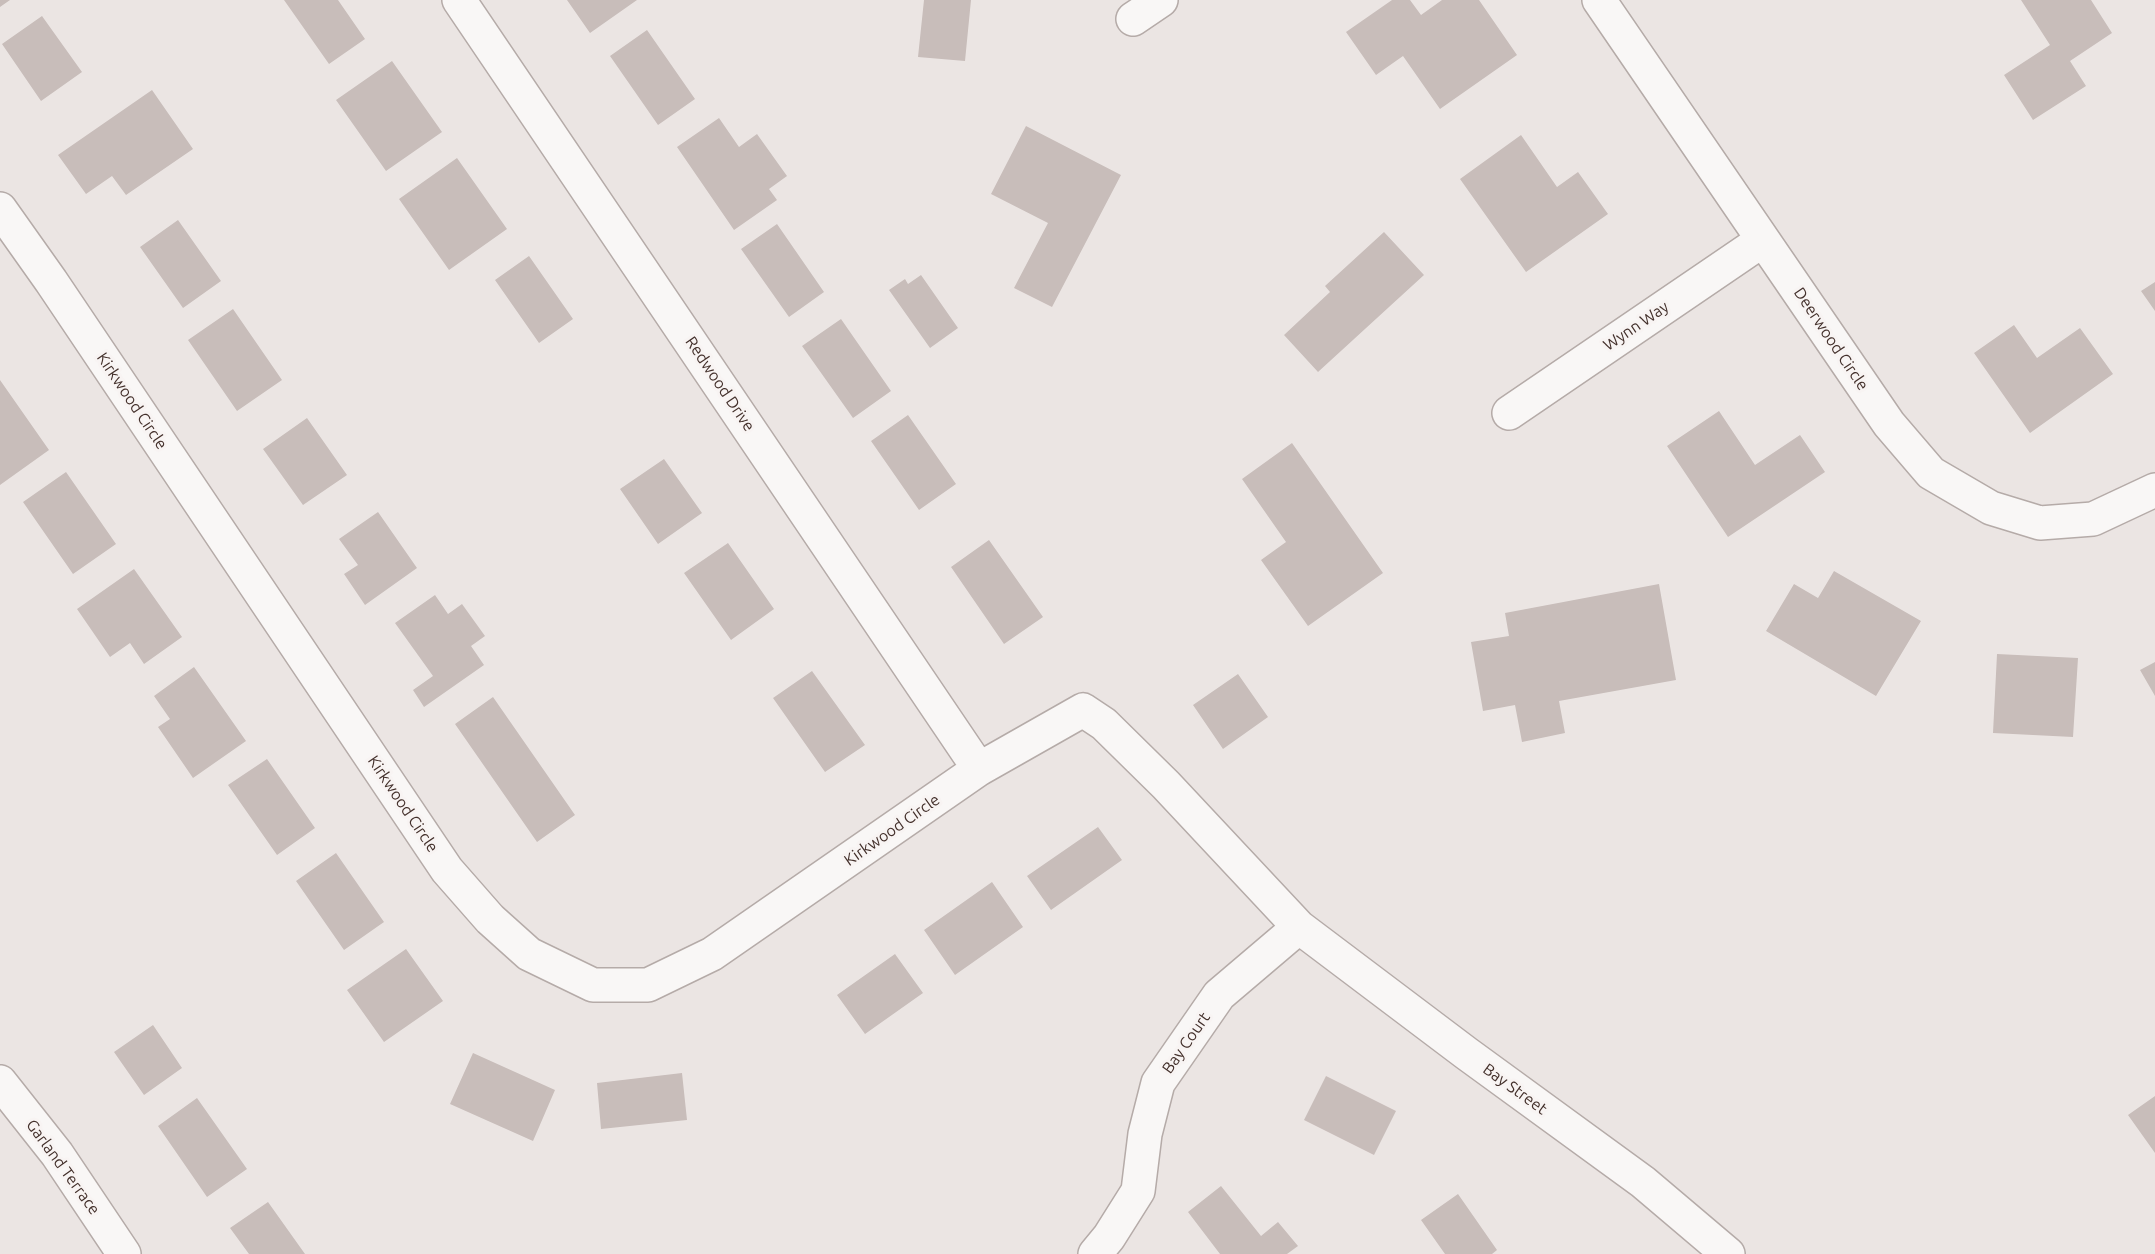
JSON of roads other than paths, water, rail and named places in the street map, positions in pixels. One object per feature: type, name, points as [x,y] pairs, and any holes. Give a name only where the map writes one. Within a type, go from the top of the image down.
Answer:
[{"type":"street","name":"Redwood Drive","points":[[459,0],[979,769]]},
{"type":"street","points":[[1133,19],[1161,0]]},
{"type":"street","name":"Deerwood Circle","points":[[1599,0],[1889,424],[1931,472],[1991,508],[2040,523],[2093,519],[2155,490]]},
{"type":"street","name":"Kirkwood Circle","points":[[0,209],[51,281],[447,870],[490,919],[530,954],[593,985],[648,985],[712,954],[979,769],[1083,710],[1104,724],[1158,778],[1299,927]]},
{"type":"street","name":"Wynn Way","points":[[1509,413],[1763,240]]},
{"type":"street","name":"Bay Court","points":[[1095,1254],[1109,1237],[1138,1191],[1145,1134],[1158,1083],[1219,996],[1299,927]]},
{"type":"street","name":"Bay Street","points":[[1299,927],[1643,1182],[1728,1254]]},
{"type":"street","name":"Garland Terrace","points":[[0,1082],[57,1154],[124,1254]]}]
